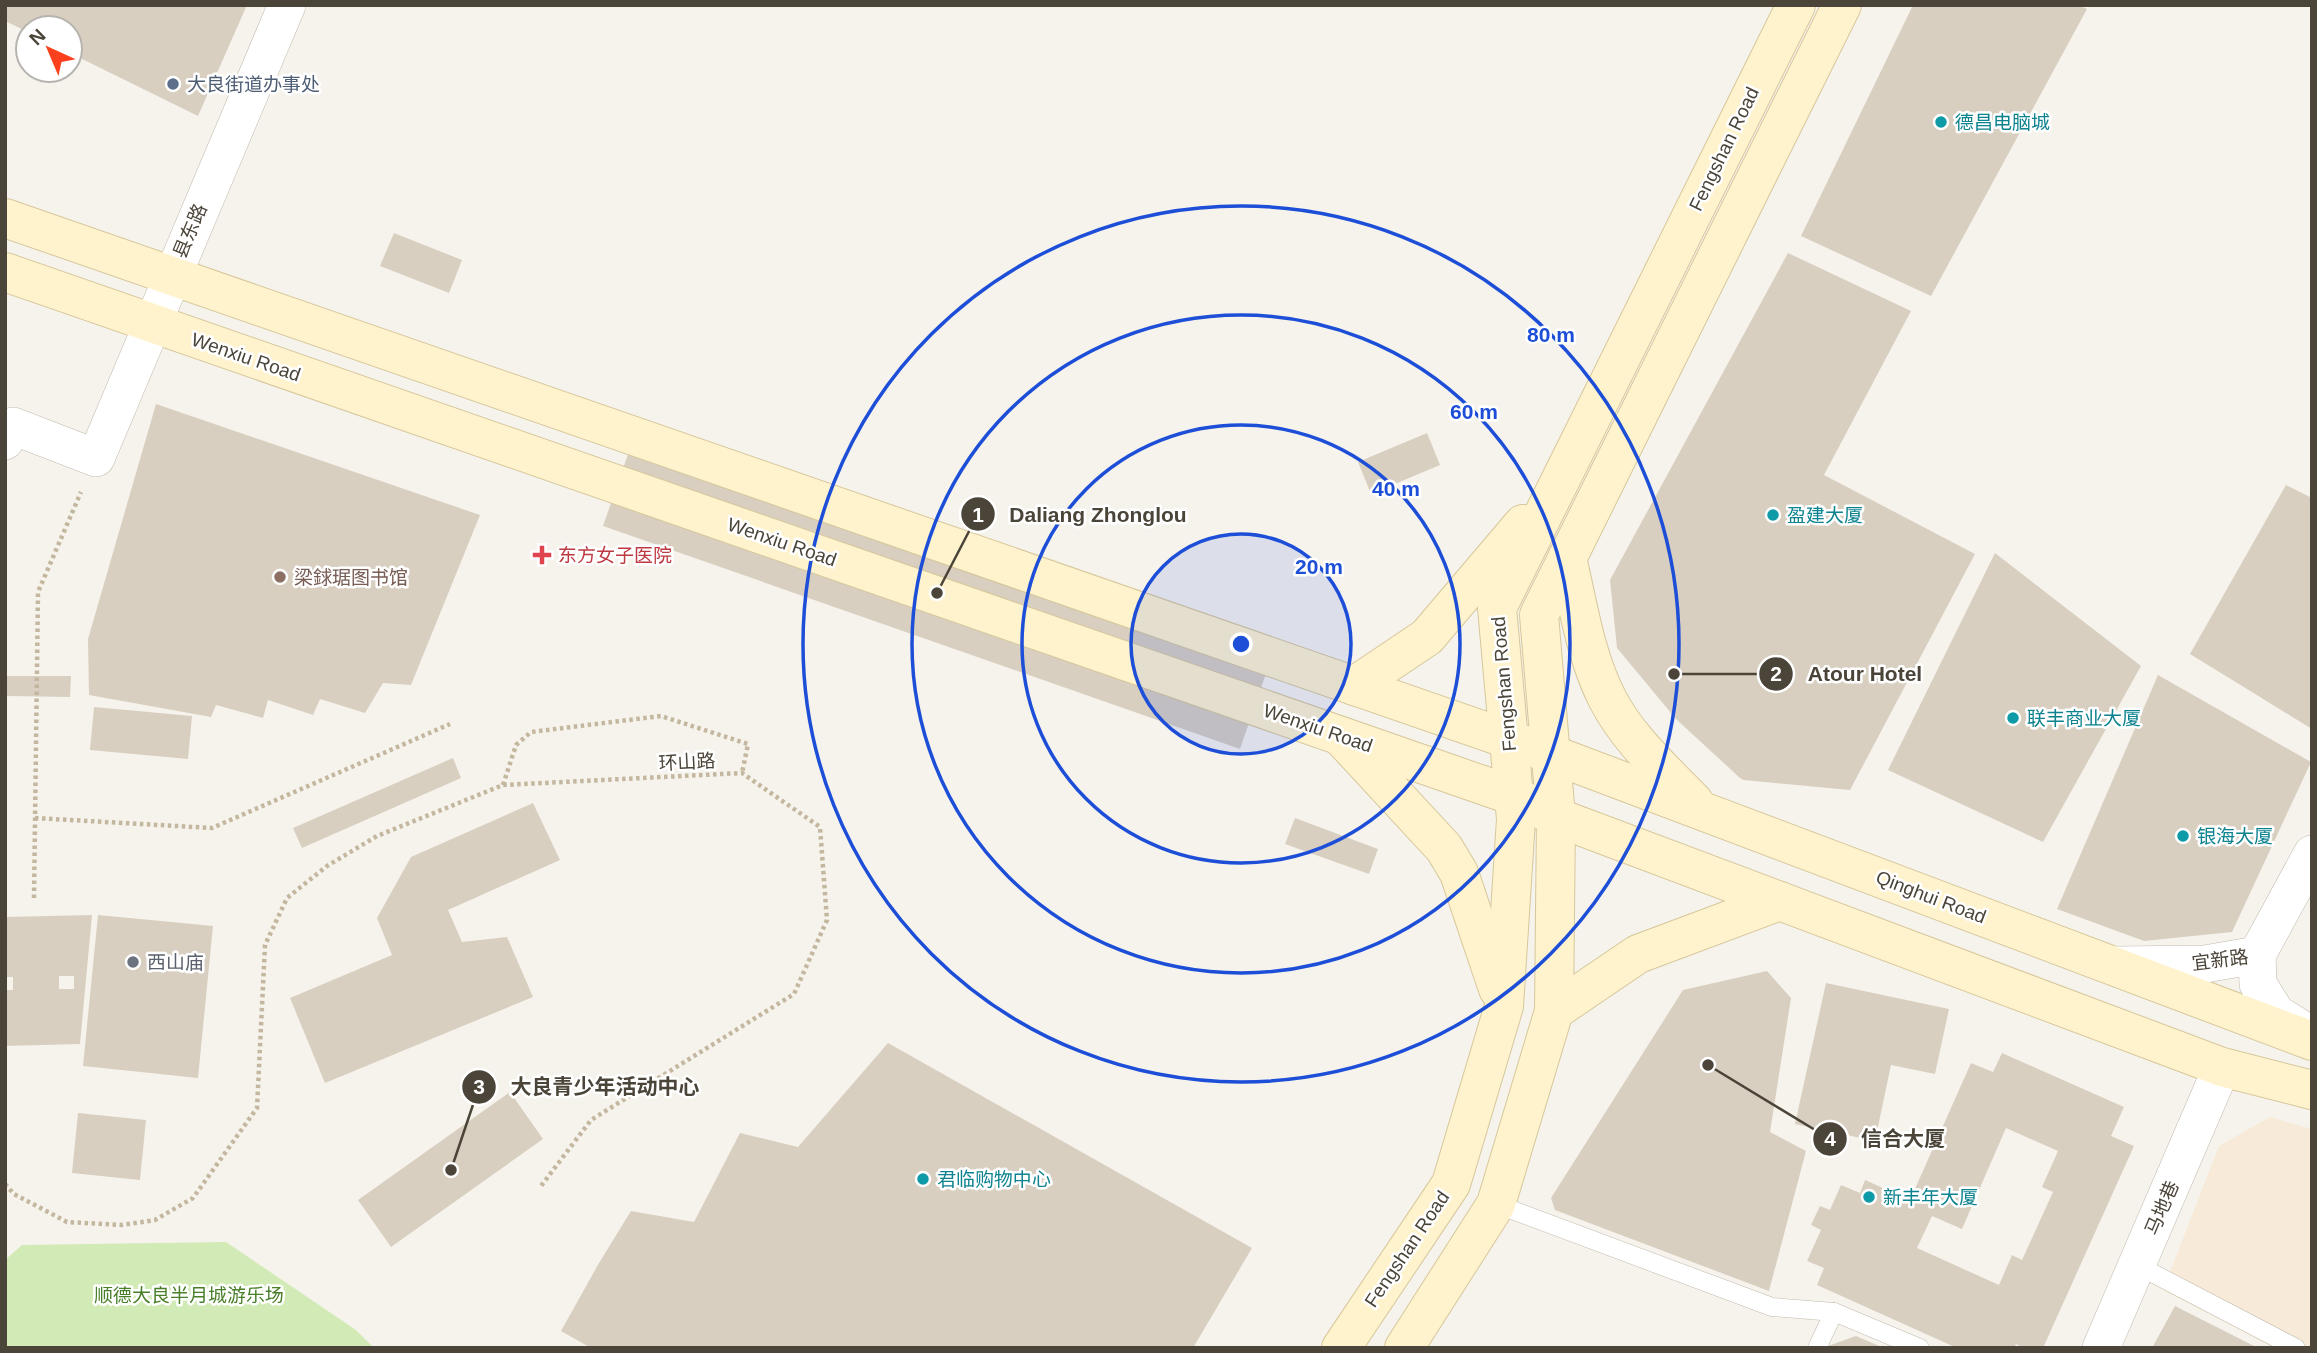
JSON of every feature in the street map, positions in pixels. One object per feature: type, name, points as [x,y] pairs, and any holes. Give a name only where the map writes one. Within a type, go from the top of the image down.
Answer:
[{"type":"street","name":"县东路","points":[[96,458],[287,5]]},
{"type":"street","name":"Fengshan Road","points":[[1341,1348],[1451,1184],[1504,1006],[1517,819],[1497,608],[1796,5]]},
{"type":"street","points":[[1404,1348],[1496,1204],[1554,1011],[1556,817],[1539,615],[1842,5]]},
{"type":"street","points":[[5,218],[1551,754]]},
{"type":"street","name":"Wenxiu Road","points":[[5,272],[1514,796],[1556,817]]},
{"type":"street","points":[[5,441],[13,426],[96,458]]},
{"type":"street","points":[[1354,685],[1427,637],[1560,480]]},
{"type":"street","points":[[1567,558],[1589,652],[1607,698],[1623,724],[1650,757],[1703,811]]},
{"type":"street","points":[[1339,735],[1444,848],[1459,873],[1504,1006]]},
{"type":"street","name":"Qinghui Road","points":[[1551,754],[2109,965],[2312,1038]]},
{"type":"street","points":[[1556,817],[2222,1067],[2312,1090]]},
{"type":"street","name":"宜新路","points":[[2109,965],[2205,964],[2257,955],[2312,854]]},
{"type":"street","points":[[1554,1011],[1638,954],[1780,901]]},
{"type":"street","points":[[2257,955],[2258,984],[2276,1013],[2312,1038]]},
{"type":"street","name":"马地巷","points":[[2101,1348],[2222,1067]]},
{"type":"lane","points":[[1496,1204],[1772,1307],[1834,1312],[1920,1348]]},
{"type":"lane","points":[[2137,1265],[2289,1346]]},
{"type":"lane","points":[[1817,1348],[1834,1312]]},
{"type":"path","points":[[34,898],[38,592],[96,458]]},
{"type":"path","points":[[503,785],[516,745],[531,732],[661,716],[748,744],[742,773]]},
{"type":"path","points":[[36,818],[212,828],[450,724]]},
{"type":"path","name":"环山路","points":[[5,1184],[13,1194],[67,1222],[122,1224],[155,1220],[193,1198],[257,1108],[265,945],[287,898],[327,866],[377,836],[503,785],[742,773],[820,827],[827,920],[794,994],[591,1120],[541,1186]]},
{"type":"shaded area","points":[[2270,1117],[2312,1129],[2312,1348],[2274,1348],[2163,1290],[2219,1146]]},
{"type":"green space","name":"顺德大良半月城游乐场","points":[[226,1242],[356,1330],[374,1348],[5,1348],[5,1260],[22,1245]]},
{"type":"building","name":"大良街道办事处","points":[[5,5],[247,5],[198,116],[84,60],[84,14],[14,14],[14,25],[5,21]]},
{"type":"building","name":"德昌电脑城","points":[[1913,5],[2078,5],[2087,9],[1931,296],[1801,236]]},
{"type":"building","points":[[394,233],[462,260],[449,293],[380,266]]},
{"type":"building","name":"盈建大厦","points":[[1788,253],[1911,311],[1824,475],[1975,554],[1850,790],[1740,778],[1676,719],[1617,648],[1610,580]]},
{"type":"building","name":"梁銶琚图书馆","points":[[156,404],[480,515],[411,685],[383,683],[365,713],[320,699],[313,715],[268,700],[263,718],[216,705],[211,717],[89,695],[88,639]]},
{"type":"building","points":[[1427,433],[1440,465],[1371,494],[1358,462]]},
{"type":"building","points":[[634,437],[1271,659],[1240,749],[603,526]]},
{"type":"building","points":[[2286,485],[2312,498],[2312,729],[2190,654]]},
{"type":"building","name":"联丰商业大厦","points":[[1995,553],[2141,666],[2043,842],[1888,770]]},
{"type":"building","name":"银海大厦","points":[[2158,675],[2311,762],[2232,932],[2144,941],[2057,909]]},
{"type":"building","points":[[7,676],[71,676],[70,697],[7,696]]},
{"type":"building","points":[[94,707],[192,716],[188,759],[90,750]]},
{"type":"building","points":[[453,758],[461,778],[302,848],[293,828]]},
{"type":"building","points":[[533,803],[560,860],[448,910],[462,942],[507,937],[533,997],[325,1083],[290,998],[392,955],[377,918],[411,857]]},
{"type":"building","points":[[1295,818],[1378,849],[1369,874],[1285,844]]},
{"type":"building","points":[[92,915],[80,1044],[5,1046],[5,990],[13,990],[13,977],[5,977],[5,917]],"holes":[[[59,976],[74,976],[74,989],[59,989]]]},
{"type":"building","points":[[98,915],[213,926],[198,1078],[83,1066]]},
{"type":"building","points":[[1767,971],[1791,998],[1770,1132],[1806,1151],[1769,1291],[1555,1210],[1551,1198],[1683,990]]},
{"type":"building","points":[[1826,983],[1949,1009],[1935,1074],[1891,1065],[1875,1141],[1795,1124]]},
{"type":"building","name":"君临购物中心","points":[[888,1043],[1252,1248],[1193,1348],[591,1348],[561,1331],[631,1211],[694,1222],[740,1133],[798,1147]]},
{"type":"building","name":"新丰年大厦","points":[[2002,1053],[2124,1107],[2111,1136],[2134,1146],[2043,1348],[2023,1348],[2016,1344],[2014,1348],[1957,1348],[1817,1285],[1824,1268],[1807,1261],[1821,1230],[1811,1225],[1820,1206],[1830,1210],[1841,1185],[1860,1193],[1865,1180],[1910,1200],[1971,1063],[1993,1072]],"holes":[[[2006,1128],[2058,1151],[2042,1187],[2053,1192],[2022,1260],[2012,1255],[1999,1285],[1917,1248],[1932,1216],[1962,1229]]]},
{"type":"building","points":[[510,1092],[543,1139],[391,1247],[358,1200]]},
{"type":"building","points":[[78,1113],[146,1120],[140,1180],[72,1173]]},
{"type":"building","points":[[2175,1306],[2258,1348],[2152,1348]]},
{"type":"building","points":[[1856,1336],[1884,1348],[1827,1348],[1828,1346]]},
{"type":"place","name":"大良街道办事处","points":[[173,84]]},
{"type":"place","name":"德昌电脑城","points":[[1941,122]]},
{"type":"place","name":"盈建大厦","points":[[1773,515]]},
{"type":"place","name":"东方女子医院","points":[[542,555]]},
{"type":"place","name":"梁銶琚图书馆","points":[[280,577]]},
{"type":"place","name":"Daliang Zhonglou","points":[[937,593]]},
{"type":"place","name":"Atour Hotel","points":[[1674,674]]},
{"type":"place","name":"联丰商业大厦","points":[[2013,718]]},
{"type":"place","name":"银海大厦","points":[[2183,836]]},
{"type":"place","name":"西山庙","points":[[133,962]]},
{"type":"place","name":"信合大厦","points":[[1708,1065]]},
{"type":"place","name":"大良青少年活动中心","points":[[451,1170]]},
{"type":"place","name":"君临购物中心","points":[[923,1179]]},
{"type":"place","name":"新丰年大厦","points":[[1869,1197]]}]
